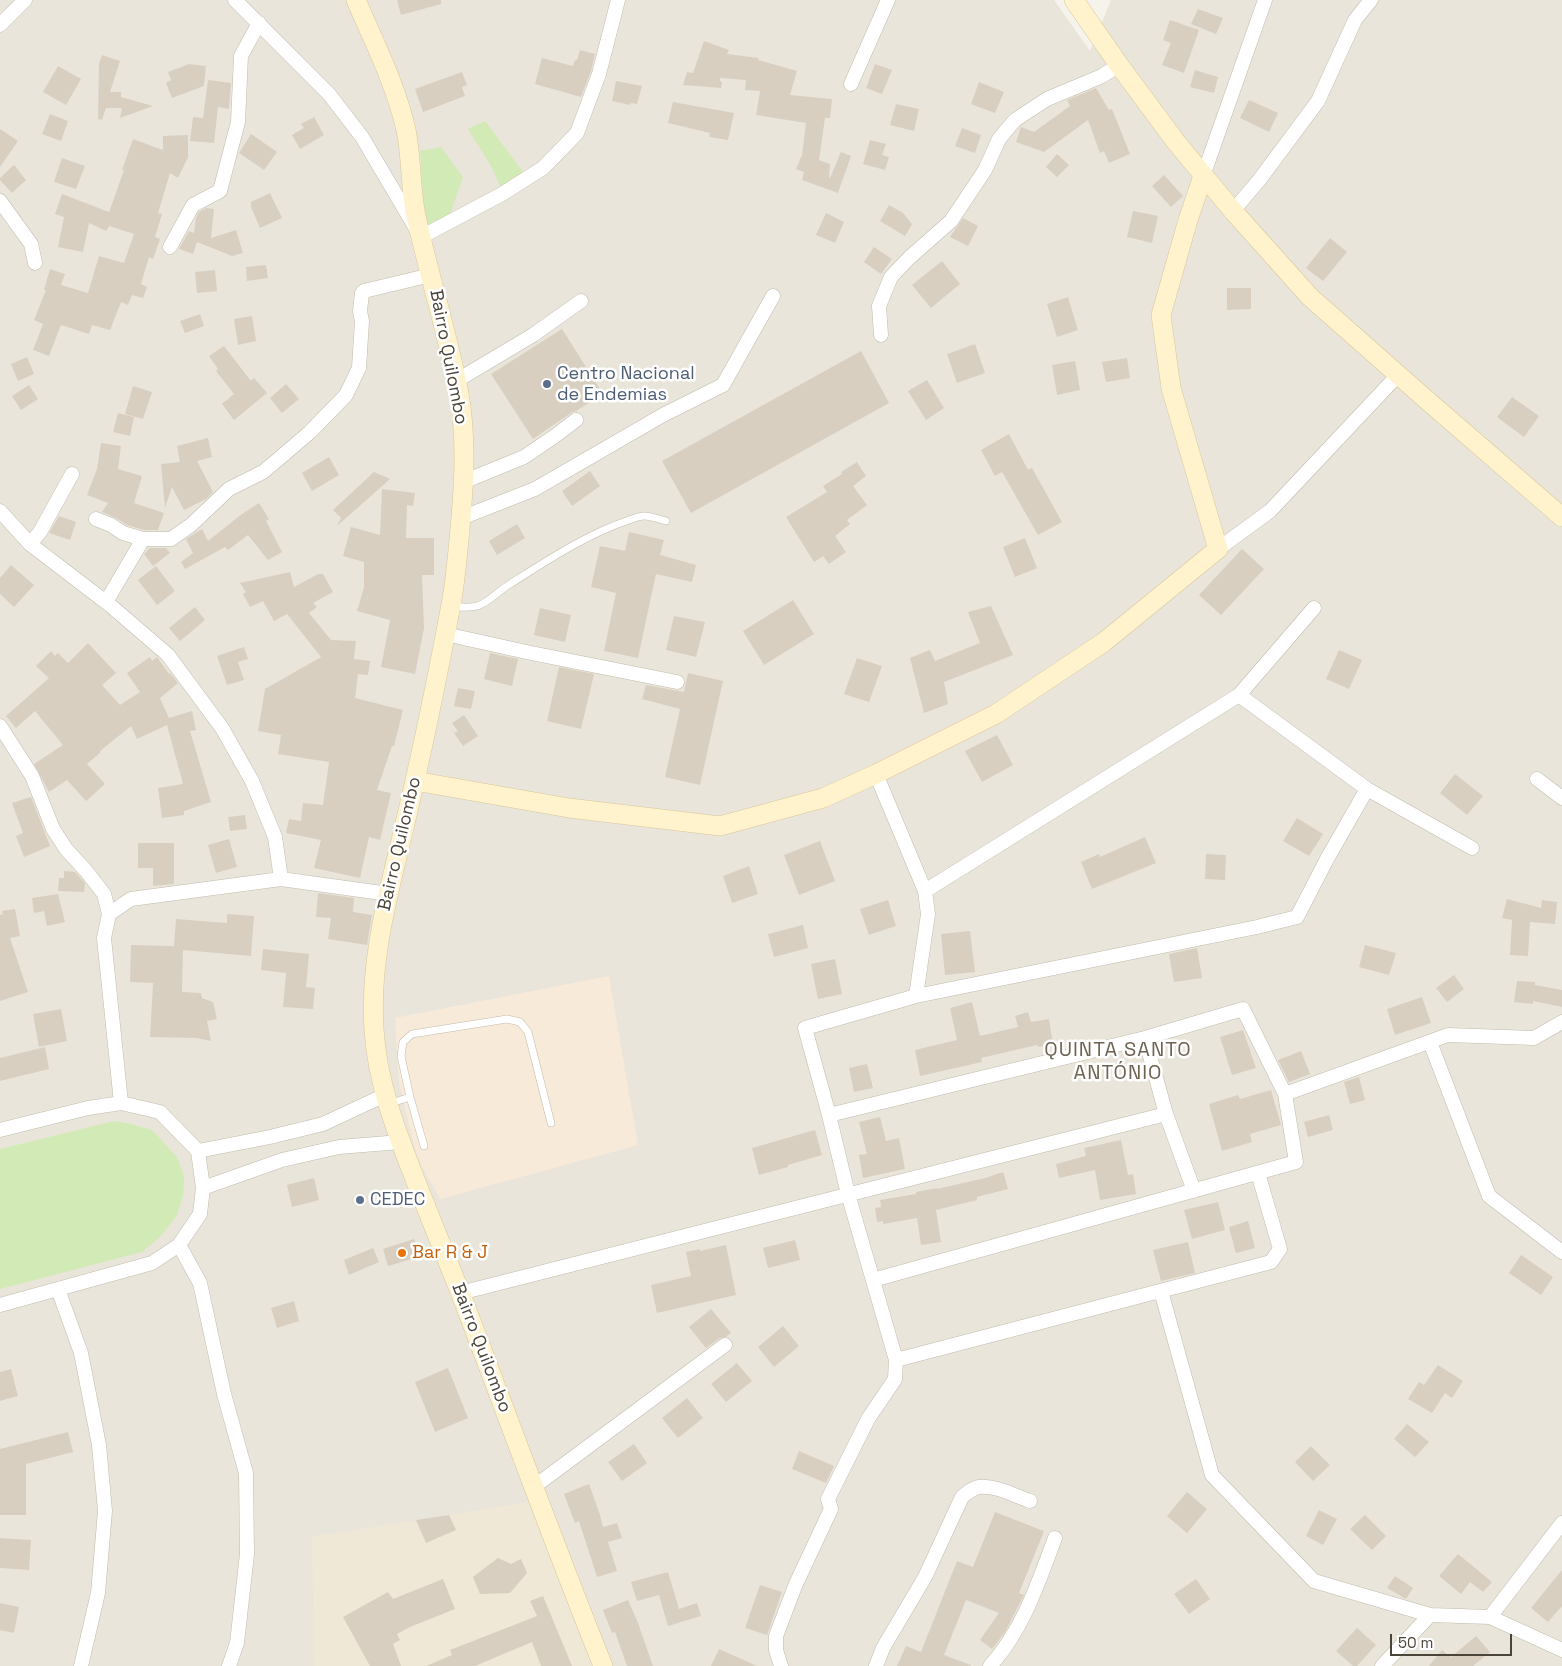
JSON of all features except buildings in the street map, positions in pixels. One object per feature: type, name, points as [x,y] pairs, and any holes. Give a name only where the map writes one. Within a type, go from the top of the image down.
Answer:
[{"type":"street","points":[[0,25],[25,0]]},
{"type":"street","points":[[235,0],[329,94],[362,137],[421,237],[502,194],[543,168],[577,133],[599,74],[618,0]]},
{"type":"street","name":"Bairro Quilombo","points":[[356,0],[386,69],[405,128],[415,210],[456,382],[463,431],[461,518],[451,606],[375,962],[373,994],[374,1033],[378,1063],[400,1142],[460,1292],[603,1666]]},
{"type":"street","points":[[852,84],[888,0]]},
{"type":"street","points":[[1074,0],[1119,65],[1203,176],[1310,297],[1562,518]]},
{"type":"street","points":[[1218,549],[1171,388],[1161,315],[1188,220],[1265,0]]},
{"type":"street","points":[[1234,211],[1318,101],[1356,20],[1371,0]]},
{"type":"street","points":[[170,247],[193,205],[220,192],[238,122],[241,56],[259,23]]},
{"type":"street","points":[[881,334],[879,306],[891,277],[909,258],[952,221],[985,170],[1000,139],[1015,120],[1047,99],[1102,76],[1119,65]]},
{"type":"street","points":[[0,201],[31,244],[35,263]]},
{"type":"street","points":[[96,519],[111,525],[123,533],[143,539],[171,539],[184,530],[229,489],[263,472],[310,432],[346,395],[360,368],[362,321],[360,311],[362,293],[431,275]]},
{"type":"street","points":[[461,518],[535,489],[662,415],[723,385],[773,296]]},
{"type":"street","points":[[456,382],[534,336],[580,301]]},
{"type":"street","points":[[415,781],[569,808],[720,826],[822,798],[876,774],[996,714],[1104,642],[1218,549],[1270,510],[1398,375]]},
{"type":"street","points":[[463,482],[524,457],[576,420]]},
{"type":"street","points":[[30,544],[40,532],[72,474]]},
{"type":"street","points":[[0,511],[30,544],[106,602],[168,655],[222,728],[252,781],[275,837],[281,879]]},
{"type":"street","points":[[106,602],[143,539]]},
{"type":"street","points":[[925,891],[1239,695],[1314,608]]},
{"type":"street","points":[[445,634],[677,682]]},
{"type":"street","points":[[1239,695],[1368,789],[1472,848]]},
{"type":"street","points":[[0,726],[32,776],[53,829],[66,849],[104,894],[109,914],[104,938],[121,1103]]},
{"type":"street","points":[[876,774],[925,891],[928,914],[916,996]]},
{"type":"street","points":[[1537,779],[1562,798]]},
{"type":"street","points":[[780,1666],[776,1650],[776,1636],[795,1586],[831,1509],[828,1499],[868,1418],[894,1379],[896,1360],[848,1194],[805,1028],[916,996],[1257,927],[1297,917],[1327,859],[1368,789]]},
{"type":"street","points":[[109,914],[131,899],[281,879],[389,894]]},
{"type":"street","points":[[829,1115],[1146,1038],[1243,1009],[1285,1094],[1296,1162],[873,1280]]},
{"type":"street","points":[[1285,1094],[1448,1035],[1534,1038],[1562,1022]]},
{"type":"street","points":[[1146,1038],[1166,1114],[1194,1190]]},
{"type":"street","points":[[1430,1042],[1489,1196],[1562,1252]]},
{"type":"street","points":[[198,1151],[270,1137],[323,1124],[387,1100]]},
{"type":"street","points":[[0,1130],[88,1108],[121,1103],[160,1112],[198,1151],[203,1188],[200,1214],[179,1245],[152,1263],[0,1305]]},
{"type":"street","points":[[460,1292],[1166,1114]]},
{"type":"street","points":[[203,1188],[291,1158],[340,1146],[400,1142]]},
{"type":"street","points":[[896,1360],[1271,1262],[1280,1249],[1258,1173]]},
{"type":"street","points":[[179,1245],[200,1283],[224,1394],[246,1473],[247,1554],[237,1643],[229,1666]]},
{"type":"street","points":[[58,1289],[80,1353],[98,1445],[105,1511],[98,1593],[81,1666]]},
{"type":"street","points":[[1161,1291],[1212,1475],[1314,1581],[1430,1615],[1490,1616],[1562,1650]]},
{"type":"street","points":[[535,1486],[726,1345]]},
{"type":"street","points":[[876,1666],[884,1648],[925,1577],[962,1497],[969,1491],[979,1487],[994,1488],[1030,1501]]},
{"type":"street","points":[[1490,1616],[1562,1524]]},
{"type":"street","points":[[990,1666],[1019,1627],[1030,1604],[1055,1538]]},
{"type":"street","points":[[1387,1664],[1430,1615]]},
{"type":"lane","points":[[451,606],[463,608],[477,606],[491,599],[506,586],[539,566],[617,524],[643,516],[666,521]]},
{"type":"lane","points":[[424,1146],[401,1056],[403,1042],[412,1034],[506,1019],[520,1022],[528,1032],[551,1123]]},
{"type":"lane","points":[[387,1100],[410,1097]]},
{"type":"shaded area","points":[[0,0],[1054,0],[1090,51],[1111,0],[1562,0],[1562,1666],[0,1666]]},
{"type":"shaded area","points":[[609,976],[638,1145],[440,1199],[421,1165],[412,1138],[399,1083],[395,1018]]},
{"type":"shaded area","points":[[529,1502],[592,1666],[314,1666],[312,1537]]},
{"type":"green space","points":[[485,121],[523,172],[501,188],[491,166],[468,129]]},
{"type":"green space","points":[[441,147],[463,177],[449,217],[425,226],[420,151]]},
{"type":"green space","points":[[114,1121],[152,1130],[177,1157],[184,1177],[183,1196],[177,1215],[161,1236],[142,1252],[0,1289],[0,1149]]},
{"type":"place","name":"Centro Nacional de Endemias","points":[[547,384]]},
{"type":"place","name":"CEDEC","points":[[360,1200]]},
{"type":"place","name":"Bar R & J","points":[[402,1253]]},
{"type":"district","name":"QUINTA SANTO ANTÓNIO","points":[[1118,1062]]}]
